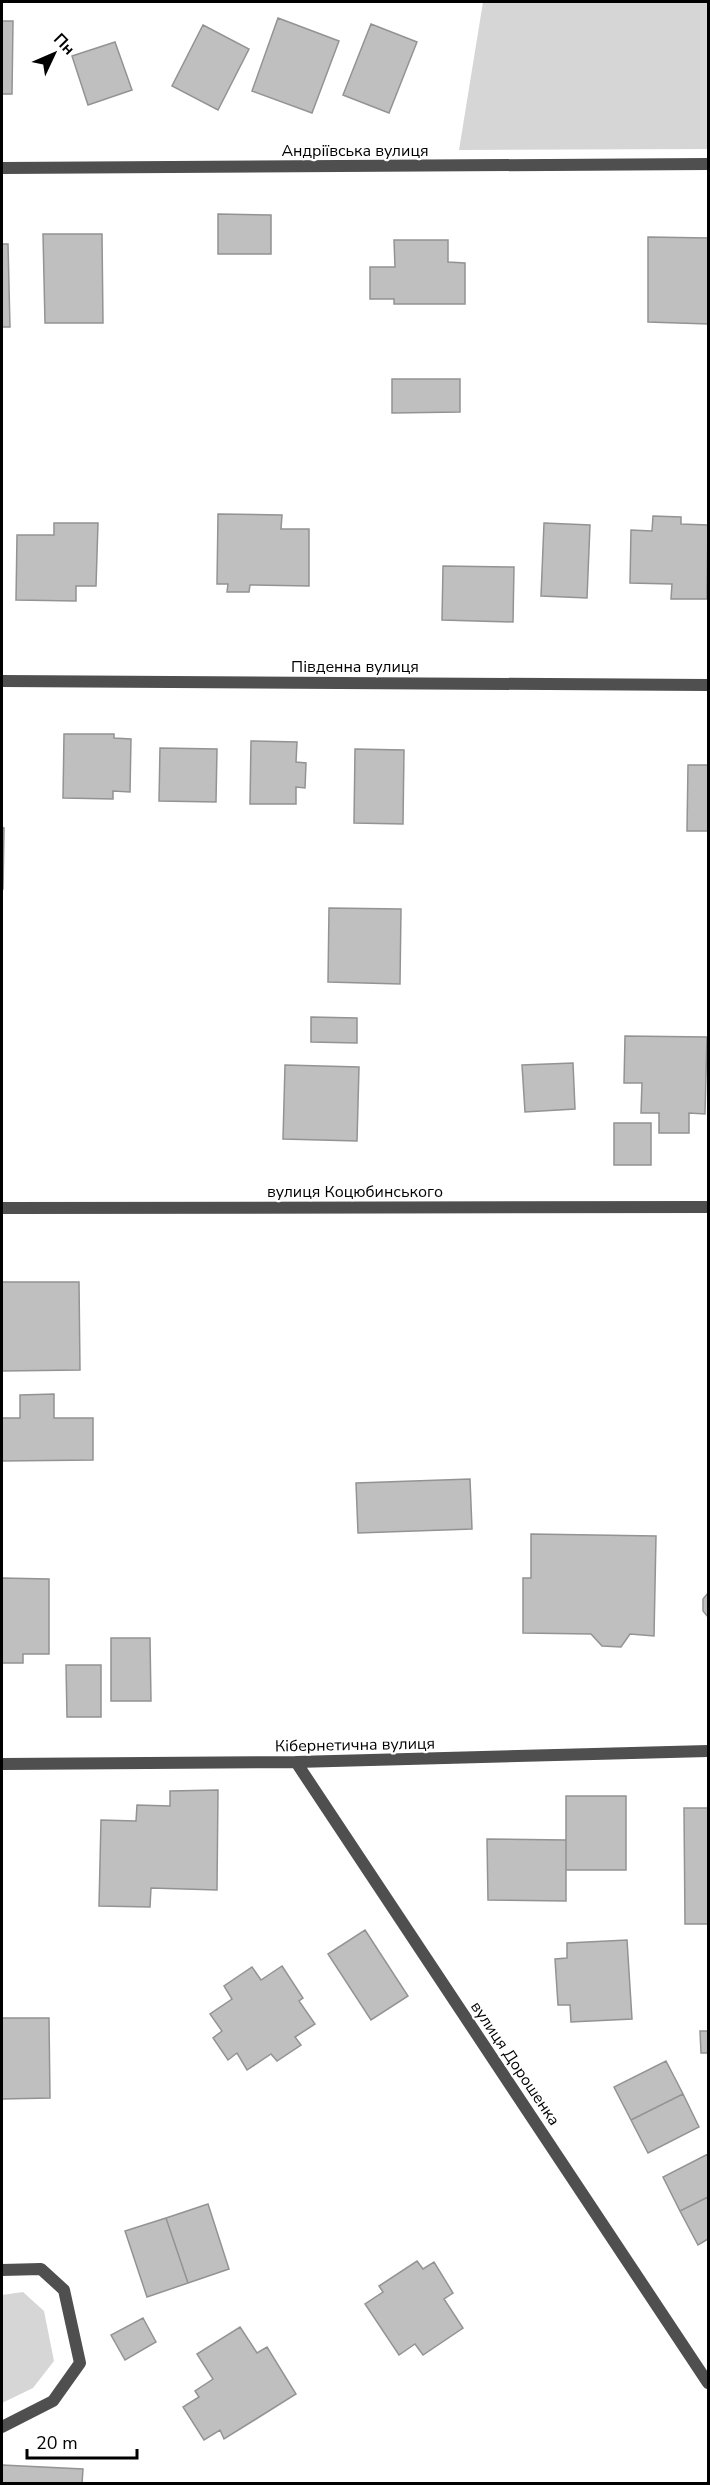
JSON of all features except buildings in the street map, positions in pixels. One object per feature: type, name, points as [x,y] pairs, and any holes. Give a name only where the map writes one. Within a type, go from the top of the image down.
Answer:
[{"type":"street","name":"Андріївська вулиця","points":[[2,168],[708,164]]},
{"type":"street","name":"Південна вулиця","points":[[2,681],[708,685]]},
{"type":"street","name":"вулиця Коцюбинського","points":[[2,1209],[708,1207]]},
{"type":"street","name":"Кібернетична вулиця","points":[[2,1764],[296,1762],[708,1751]]},
{"type":"street","name":"вулиця Дорошенка","points":[[296,1762],[708,2383]]},
{"type":"street","points":[[2,2270],[41,2269],[64,2290],[80,2363],[53,2401],[2,2427]]},
{"type":"shaded area","points":[[483,2],[708,2],[708,149],[459,150]]},
{"type":"shaded area","points":[[23,2292],[44,2311],[54,2361],[33,2388],[2,2403],[2,2295]]}]
